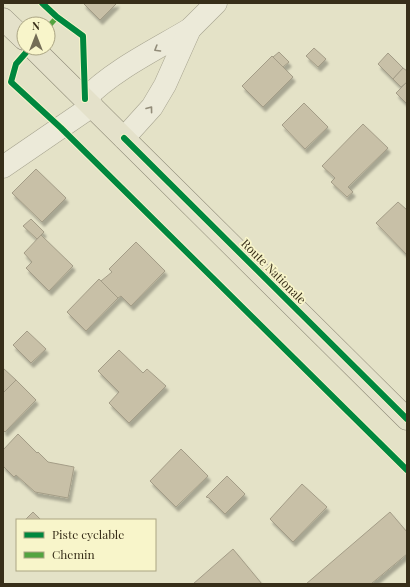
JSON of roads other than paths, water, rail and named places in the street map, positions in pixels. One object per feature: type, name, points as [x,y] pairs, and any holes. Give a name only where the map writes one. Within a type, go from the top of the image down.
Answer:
[{"type":"main road","points":[[3,19],[16,31]]},
{"type":"main road","name":"Route Nationale","points":[[41,56],[407,420]]},
{"type":"street","points":[[3,167],[88,103],[93,91],[117,73],[190,29],[216,3]]},
{"type":"street","points":[[124,138],[152,107],[165,85],[190,29]]}]
